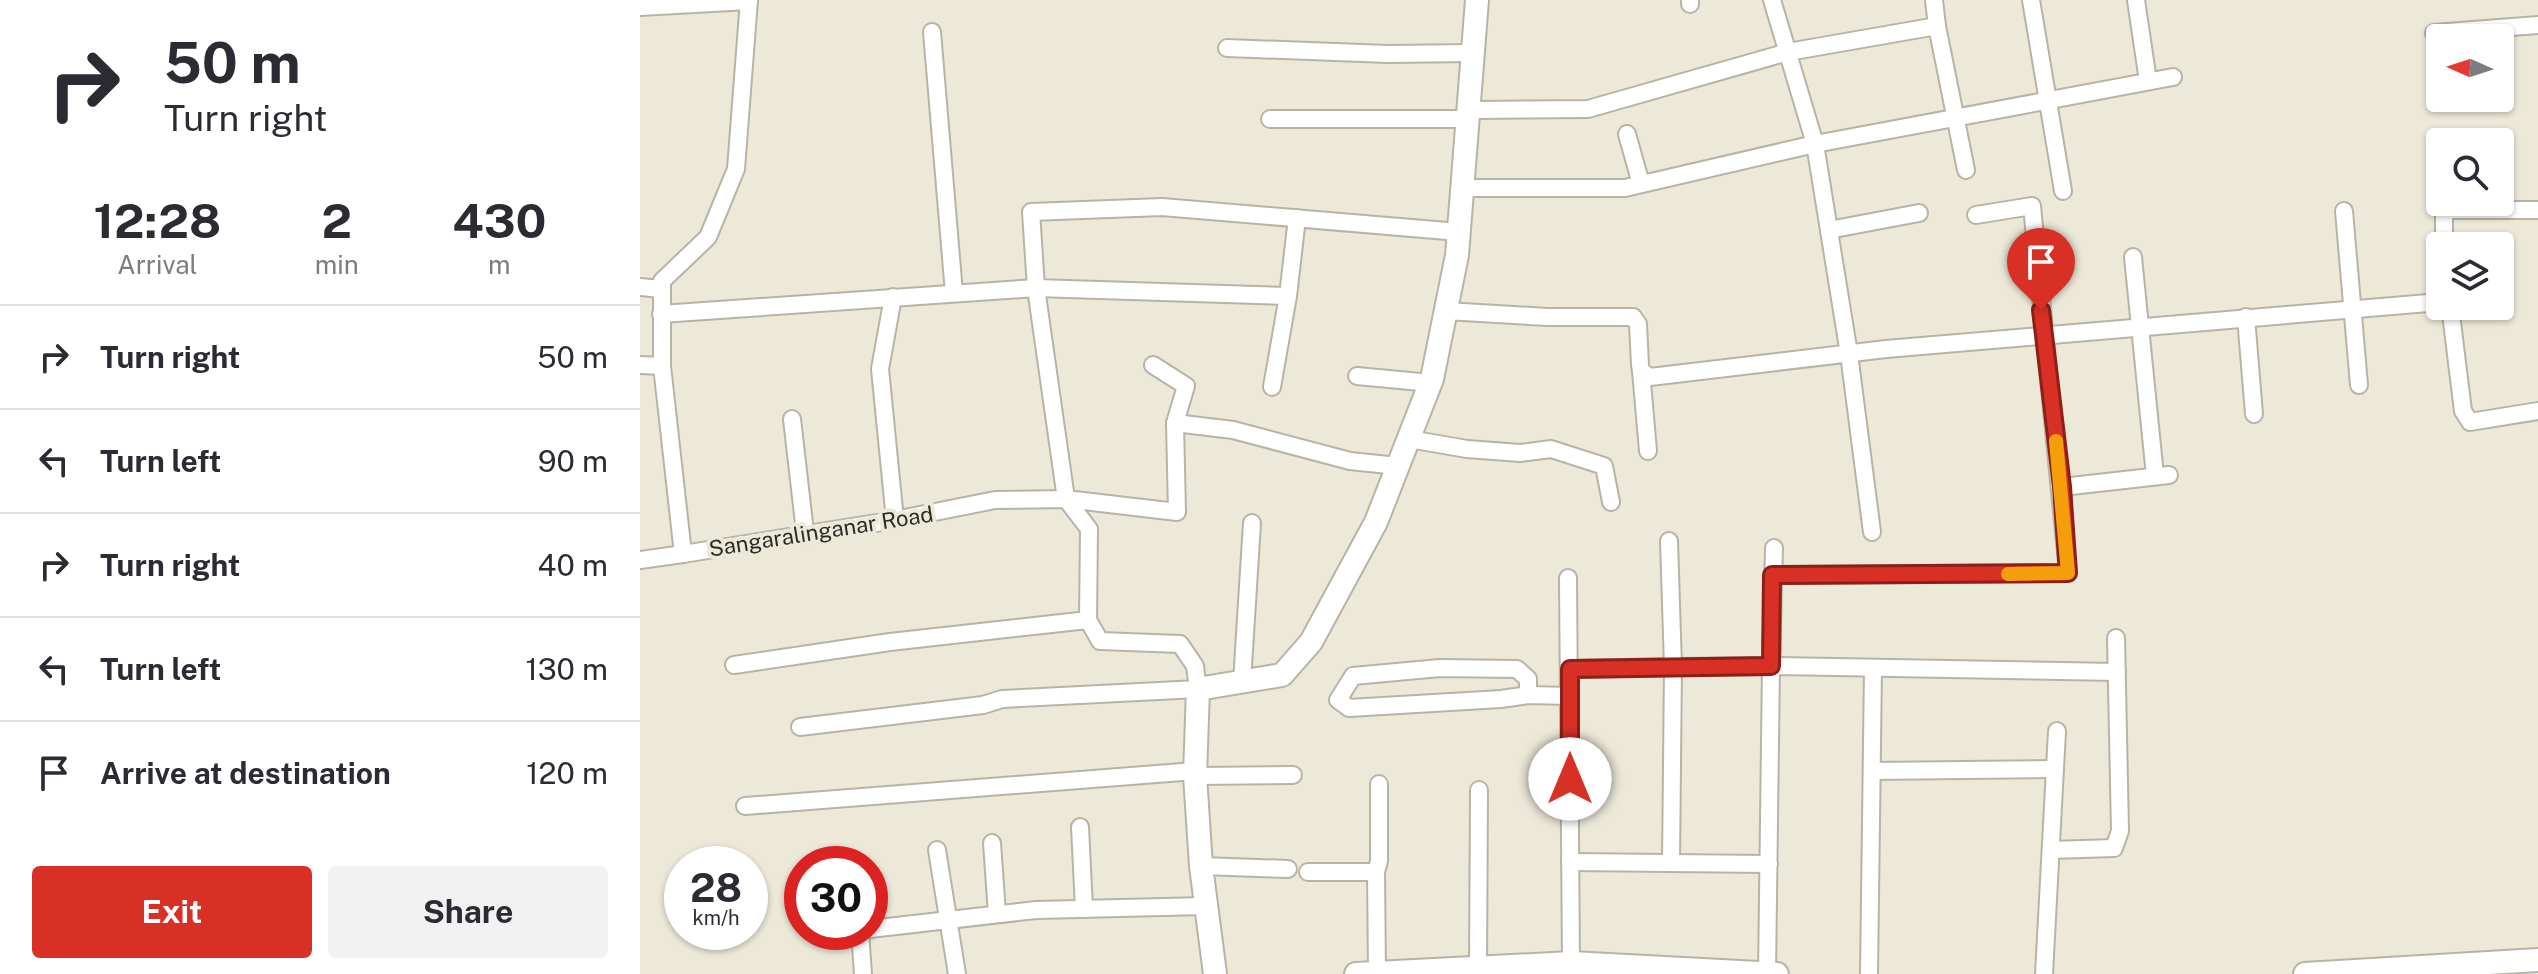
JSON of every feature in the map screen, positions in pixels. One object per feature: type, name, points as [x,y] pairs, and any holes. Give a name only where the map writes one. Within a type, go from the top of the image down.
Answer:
[{"type":"street","points":[[640,7],[749,0],[736,169],[708,237],[662,281],[661,289],[640,287]]},
{"type":"street","points":[[800,727],[983,705],[1002,699],[1198,689],[1282,675],[1311,642],[1376,522],[1431,383],[1459,232],[1477,0]]},
{"type":"street","points":[[1772,0],[1815,144],[1849,354],[1872,532]]},
{"type":"street","points":[[1934,0],[1966,170]]},
{"type":"street","points":[[2031,0],[2063,191]]},
{"type":"street","points":[[2136,0],[2148,81]]},
{"type":"street","points":[[2514,27],[2538,25]]},
{"type":"street","points":[[1466,119],[1468,111],[1475,110],[1588,109],[1788,52],[1937,26]]},
{"type":"street","points":[[932,32],[954,293]]},
{"type":"street","points":[[1227,48],[1388,54],[1472,53]]},
{"type":"street","points":[[1463,188],[1625,188],[1815,144],[2173,77]]},
{"type":"street","points":[[1270,119],[1466,119]]},
{"type":"street","points":[[1627,134],[1641,184]]},
{"type":"street","points":[[1772,575],[2068,573],[2062,487],[2043,337],[2032,206],[1976,215]]},
{"type":"street","points":[[1215,974],[1201,866],[1195,774],[1198,689],[1195,666],[1180,644],[1100,641],[1088,620],[1089,529],[1066,499],[1036,288],[1031,212],[1162,207],[1459,232]]},
{"type":"street","points":[[2444,232],[2444,210],[2538,210]]},
{"type":"street","points":[[2344,211],[2359,385]]},
{"type":"street","points":[[1829,230],[1919,213]]},
{"type":"street","points":[[1272,387],[1288,296],[1297,218]]},
{"type":"street","points":[[2062,487],[2162,476],[2133,257]]},
{"type":"street","points":[[661,314],[1036,288],[1288,296]]},
{"type":"street","name":"Sangaralinganar Road","points":[[661,289],[662,366],[683,554],[805,532],[895,520],[995,500],[1066,499],[1177,512],[1175,423]]},
{"type":"street","points":[[893,297],[880,369],[895,520]]},
{"type":"street","points":[[1641,371],[1650,377],[1849,354],[2426,303]]},
{"type":"street","points":[[1446,311],[1547,317],[1633,317],[1638,324],[1648,451]]},
{"type":"street","points":[[2246,317],[2254,414]]},
{"type":"street","points":[[2452,320],[2463,411],[2470,422],[2538,411]]},
{"type":"street","points":[[640,365],[662,366]]},
{"type":"street","points":[[1153,365],[1186,386],[1175,423],[1233,430],[1350,461],[1398,466]]},
{"type":"street","points":[[1357,376],[1431,383]]},
{"type":"street","points":[[792,419],[805,532]]},
{"type":"street","points":[[1409,439],[1467,449],[1520,453],[1551,449],[1593,461],[1604,466],[1611,502]]},
{"type":"street","points":[[1242,682],[1252,523]]},
{"type":"street","points":[[1669,541],[1673,667],[1671,863]]},
{"type":"street","points":[[1767,974],[1774,548]]},
{"type":"street","points":[[640,560],[683,554]]},
{"type":"street","points":[[1568,578],[1571,963]]},
{"type":"street","points":[[734,665],[890,642],[1088,620]]},
{"type":"street","points":[[2051,850],[2114,848],[2120,831],[2116,638]]},
{"type":"street","points":[[1570,669],[1771,666],[2117,672]]},
{"type":"street","points":[[1528,695],[1528,679],[1517,669],[1440,668],[1353,676],[1338,700],[1349,708],[1528,695],[1570,696]]},
{"type":"street","points":[[1869,974],[1873,668]]},
{"type":"street","points":[[2044,974],[2057,731]]},
{"type":"street","points":[[1872,771],[2055,769]]},
{"type":"street","points":[[745,806],[1195,774],[1293,775]]},
{"type":"street","points":[[1379,784],[1379,861],[1366,973],[1571,963],[1777,974]]},
{"type":"street","points":[[1478,968],[1479,790]]},
{"type":"street","points":[[1080,827],[1084,909]]},
{"type":"street","points":[[992,843],[997,914]]},
{"type":"street","points":[[937,850],[957,974]]},
{"type":"street","points":[[1570,862],[1769,864]]},
{"type":"street","points":[[1201,866],[1288,869]]},
{"type":"street","points":[[1308,872],[1376,872]]},
{"type":"street","points":[[888,927],[997,914],[1206,906]]},
{"type":"street","points":[[861,950],[863,974]]},
{"type":"street","points":[[2305,974],[2414,970],[2538,960]]},
{"type":"slow traffic","points":[[2008,574],[2068,573],[2056,441]]},
{"type":"route","points":[[1570,779],[1570,669],[1771,666],[1772,575],[2068,573],[2062,487],[2041,310]]}]
